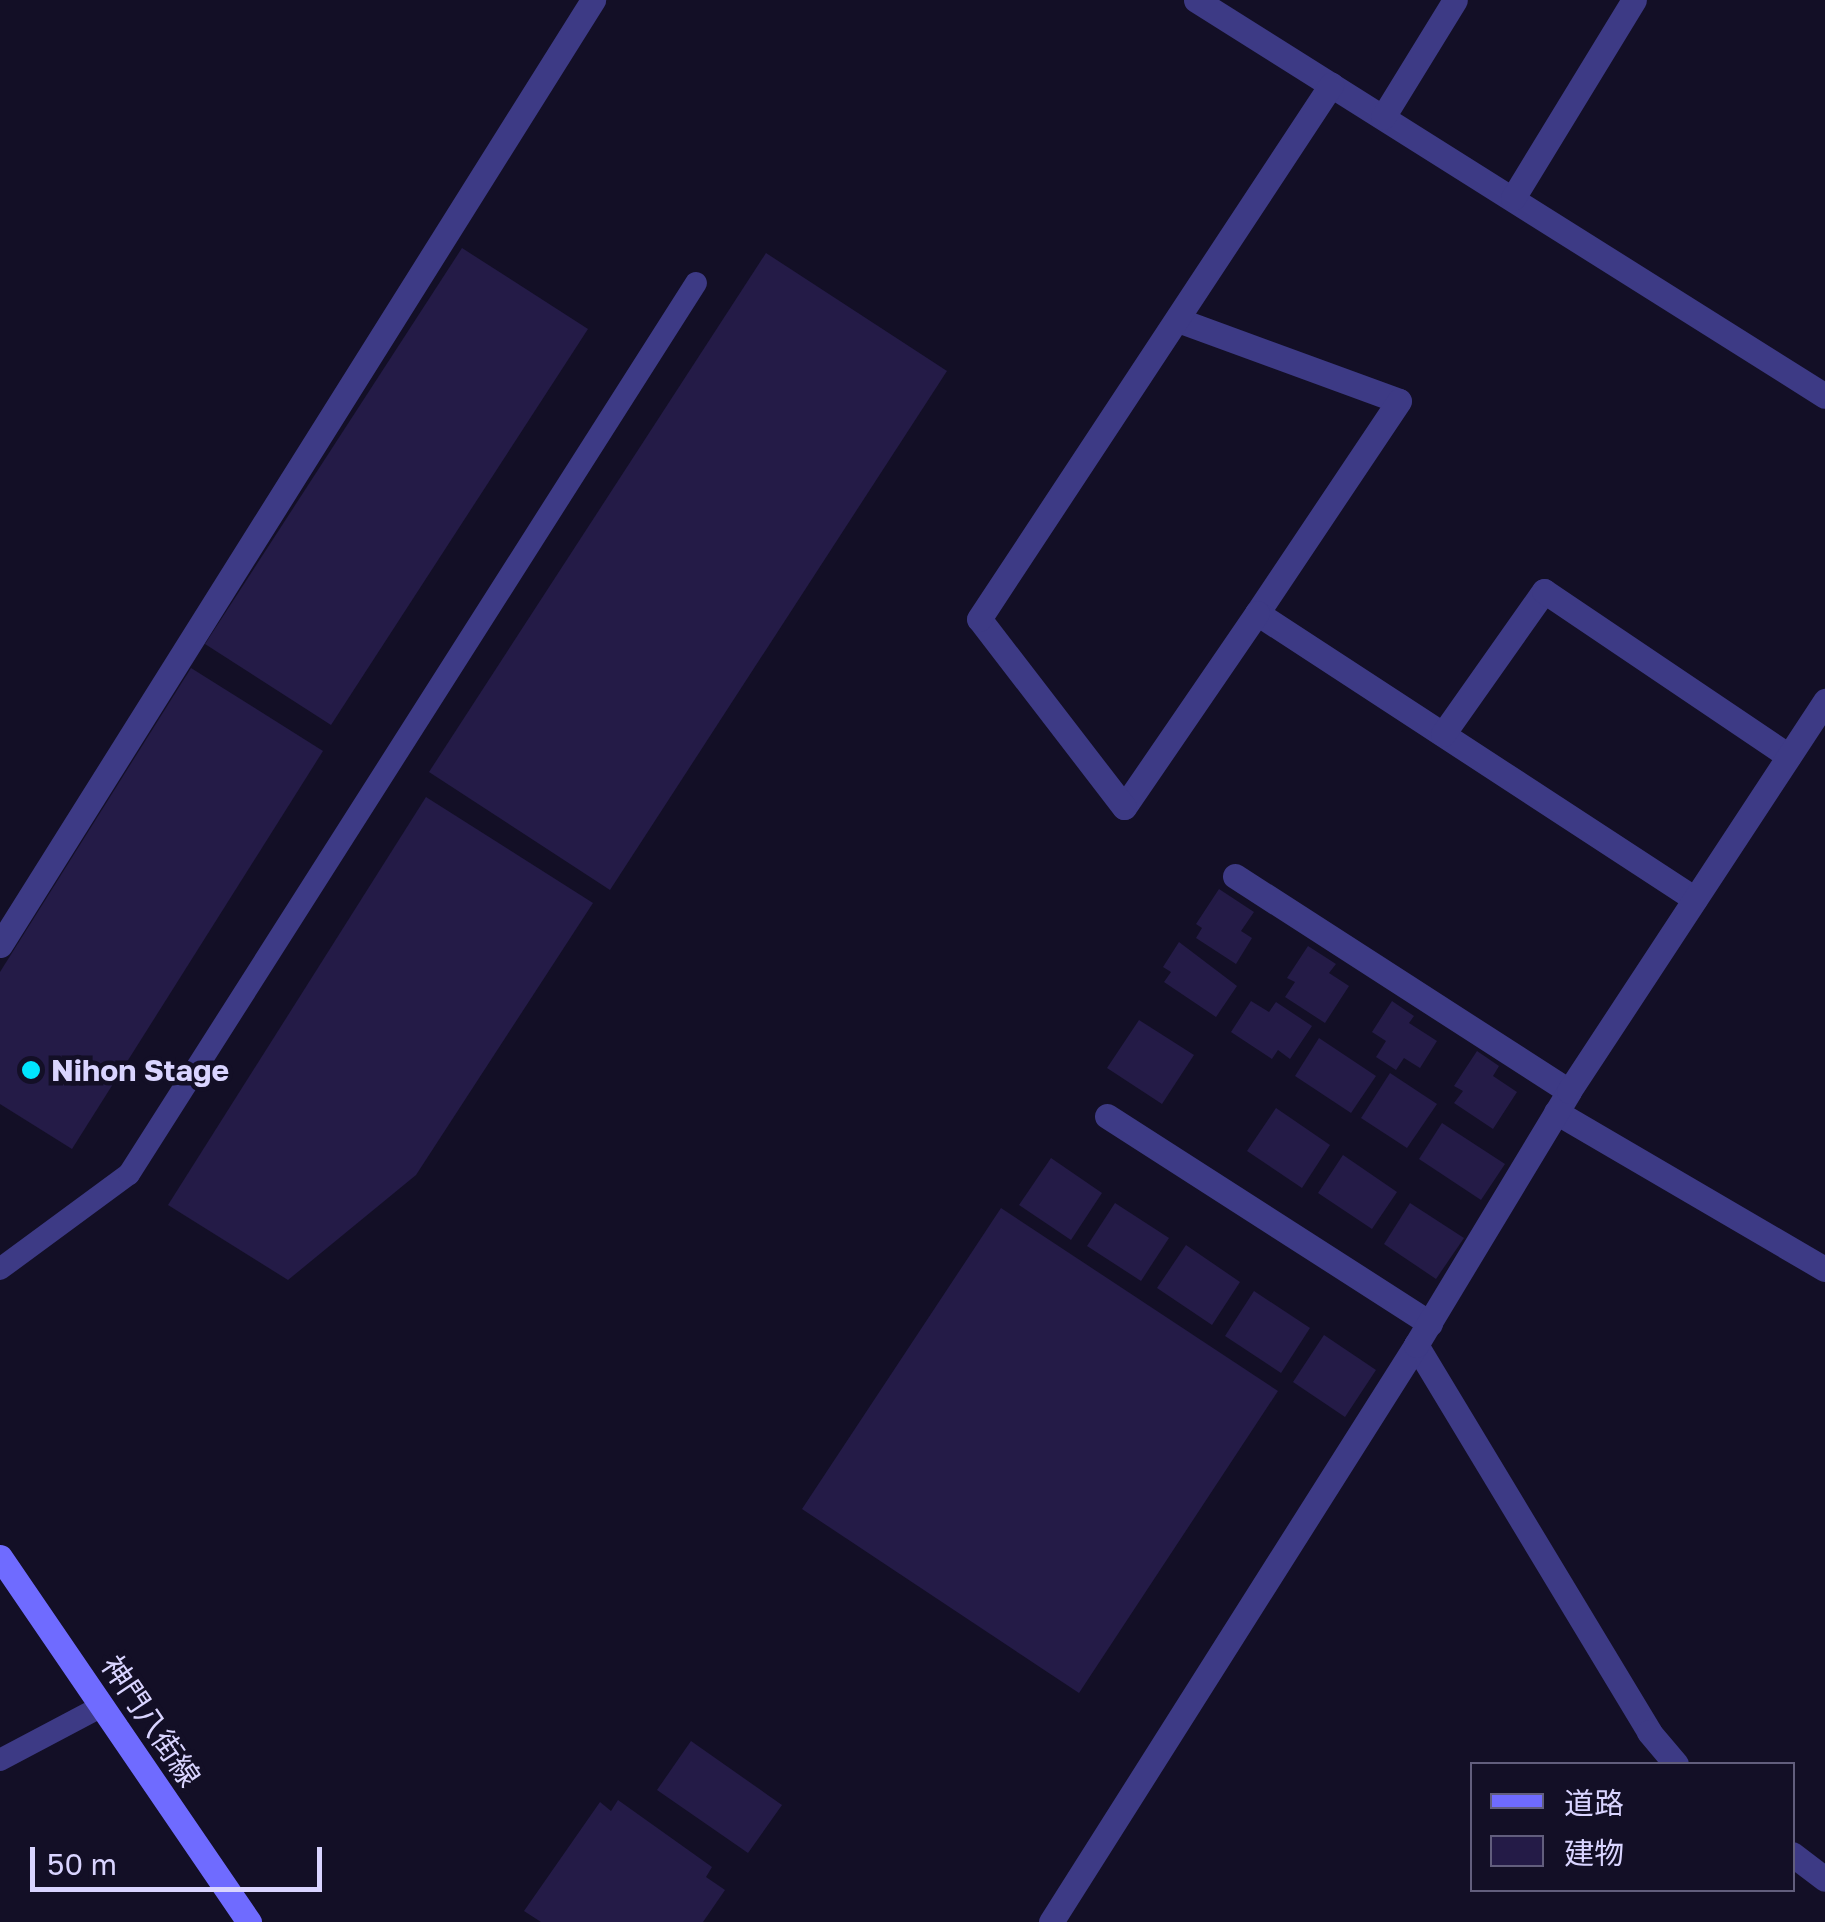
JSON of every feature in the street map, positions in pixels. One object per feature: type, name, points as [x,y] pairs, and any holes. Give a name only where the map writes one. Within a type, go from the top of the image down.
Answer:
[{"type":"main road","name":"神門八街線","points":[[0,1556],[249,1922]]},
{"type":"street","points":[[0,945],[593,0]]},
{"type":"street","points":[[1196,0],[1825,396]]},
{"type":"street","points":[[1383,116],[1455,0]]},
{"type":"street","points":[[1513,198],[1634,0]]},
{"type":"street","points":[[1178,320],[1399,401],[1124,807],[980,619],[1331,85]]},
{"type":"street","points":[[1443,734],[1544,591],[1789,756]]},
{"type":"street","points":[[1257,612],[1695,899]]},
{"type":"street","points":[[1051,1922],[1423,1334],[1563,1101],[1825,702]]},
{"type":"street","points":[[1236,876],[1563,1101],[1825,1269]]},
{"type":"street","points":[[1107,1116],[1423,1334],[1649,1732],[1674,1762]]},
{"type":"street","points":[[1795,1856],[1825,1879]]},
{"type":"lane","points":[[0,1269],[128,1174],[696,283]]},
{"type":"lane","points":[[0,1760],[102,1706]]},
{"type":"building","points":[[462,248],[588,329],[331,725],[205,644]]},
{"type":"building","points":[[766,253],[947,371],[610,890],[429,772]]},
{"type":"building","points":[[191,668],[323,751],[72,1149],[0,1104],[0,972]]},
{"type":"building","points":[[426,797],[593,903],[416,1175],[288,1280],[168,1205]]},
{"type":"building","points":[[1219,889],[1254,912],[1241,931],[1252,938],[1236,964],[1196,938],[1202,928],[1196,924]]},
{"type":"building","points":[[1179,942],[1237,986],[1216,1017],[1164,982],[1171,972],[1163,967]]},
{"type":"building","points":[[1308,946],[1336,964],[1329,973],[1349,986],[1325,1023],[1285,997],[1295,982],[1287,978]]},
{"type":"building","points":[[1251,1001],[1269,1012],[1276,1002],[1312,1026],[1290,1059],[1278,1050],[1272,1059],[1231,1032]]},
{"type":"building","points":[[1392,1001],[1414,1016],[1409,1023],[1437,1041],[1420,1068],[1404,1058],[1396,1070],[1376,1057],[1386,1041],[1372,1032]]},
{"type":"building","points":[[1139,1020],[1194,1055],[1162,1104],[1107,1068]]},
{"type":"building","points":[[1319,1038],[1376,1076],[1351,1113],[1295,1076]]},
{"type":"building","points":[[1477,1051],[1499,1066],[1493,1076],[1517,1092],[1493,1129],[1454,1103],[1463,1091],[1454,1086]]},
{"type":"building","points":[[1390,1073],[1437,1104],[1407,1148],[1361,1118]]},
{"type":"building","points":[[1276,1108],[1330,1145],[1302,1188],[1247,1151]]},
{"type":"building","points":[[1442,1123],[1505,1164],[1481,1200],[1419,1159]]},
{"type":"building","points":[[1343,1155],[1397,1192],[1372,1229],[1318,1193]]},
{"type":"building","points":[[1051,1158],[1102,1193],[1071,1240],[1019,1205]]},
{"type":"building","points":[[1115,1203],[1169,1238],[1141,1281],[1087,1246]]},
{"type":"building","points":[[1410,1203],[1464,1238],[1436,1279],[1384,1244]]},
{"type":"building","points":[[1001,1208],[1278,1391],[1079,1693],[802,1509]]},
{"type":"building","points":[[1186,1245],[1240,1282],[1212,1325],[1157,1288]]},
{"type":"building","points":[[1254,1291],[1310,1328],[1281,1373],[1225,1336]]},
{"type":"building","points":[[1324,1335],[1376,1370],[1345,1417],[1293,1382]]},
{"type":"building","points":[[691,1741],[782,1805],[748,1853],[657,1790]]},
{"type":"building","points":[[618,1800],[712,1867],[706,1877],[725,1890],[703,1922],[541,1922],[524,1911],[600,1802],[611,1811]]},
{"type":"place","name":"Nihon Stage","points":[[31,1070]]}]
